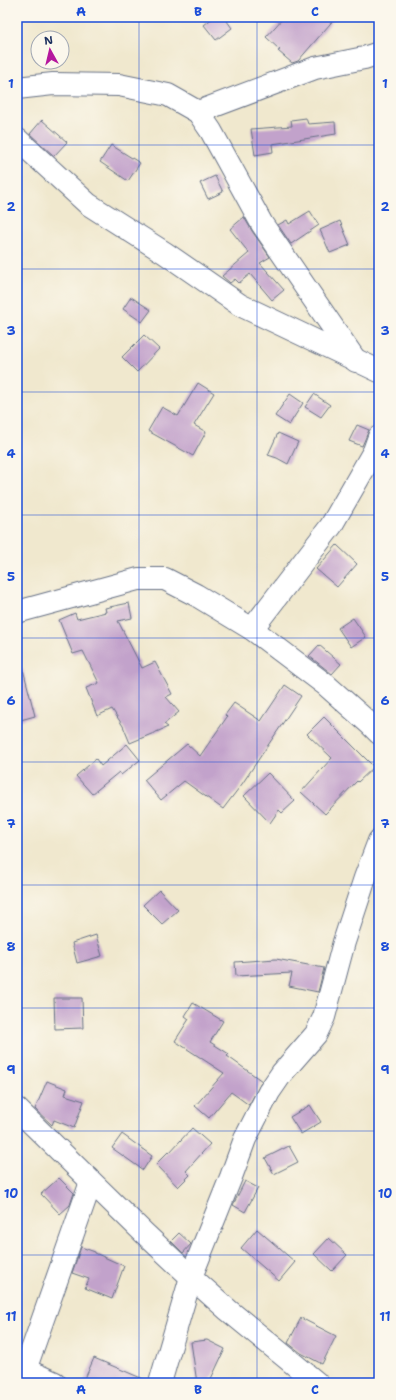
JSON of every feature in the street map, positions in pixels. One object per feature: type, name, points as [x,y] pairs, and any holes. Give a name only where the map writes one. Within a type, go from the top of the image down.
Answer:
[{"type":"street","points":[[198,112],[315,68],[364,58],[379,53]]},
{"type":"street","points":[[17,88],[52,84],[119,85],[168,95],[198,112],[211,131],[262,224],[356,361]]},
{"type":"street","points":[[17,139],[88,204],[165,253],[240,305],[379,371]]},
{"type":"street","points":[[252,629],[331,526],[374,451],[379,437]]},
{"type":"street","points":[[17,612],[138,579],[165,579],[196,595],[252,629],[326,686],[379,733]]},
{"type":"street","points":[[160,1383],[191,1277],[245,1139],[256,1115],[282,1073],[316,1034],[324,1016],[344,942],[379,841]]},
{"type":"street","points":[[17,1109],[191,1277],[228,1310],[317,1383]]},
{"type":"street","points":[[55,1383],[21,1368],[92,1182]]},
{"type":"building","points":[[214,17],[224,17],[232,28],[216,40],[204,25]]},
{"type":"building","points":[[284,17],[336,17],[298,61],[292,63],[278,51],[280,50],[266,37]]},
{"type":"building","points":[[306,118],[308,124],[335,122],[336,134],[272,144],[273,152],[255,155],[251,129],[292,126],[291,120]]},
{"type":"building","points":[[42,120],[67,142],[54,156],[30,134]]},
{"type":"building","points":[[111,145],[140,163],[128,181],[100,162]]},
{"type":"building","points":[[215,176],[223,192],[208,199],[200,183]]},
{"type":"building","points":[[310,211],[319,225],[291,244],[278,225],[287,220],[289,224]]},
{"type":"building","points":[[244,217],[270,257],[260,263],[284,290],[272,300],[250,274],[239,283],[235,279],[230,283],[222,276],[249,253],[230,229]]},
{"type":"building","points":[[340,221],[350,245],[330,253],[320,230]]},
{"type":"building","points":[[131,297],[151,310],[142,322],[123,309]]},
{"type":"building","points":[[144,335],[159,349],[137,372],[122,357]]},
{"type":"building","points":[[198,383],[214,393],[194,425],[206,432],[193,456],[148,431],[162,407],[178,416]]},
{"type":"building","points":[[290,394],[303,403],[289,425],[275,416]]},
{"type":"building","points":[[314,394],[330,405],[321,417],[305,407]]},
{"type":"building","points":[[357,425],[369,430],[362,446],[349,441]]},
{"type":"building","points":[[278,433],[298,442],[288,464],[268,455]]},
{"type":"building","points":[[337,545],[357,564],[337,587],[316,569]]},
{"type":"building","points":[[129,603],[132,618],[118,621],[142,668],[155,662],[172,694],[166,697],[179,712],[164,724],[168,727],[130,743],[123,726],[112,709],[97,716],[86,688],[99,683],[83,651],[73,654],[59,620],[75,613],[77,619],[106,612],[105,608]]},
{"type":"building","points":[[353,618],[366,637],[351,647],[338,628]]},
{"type":"building","points":[[319,645],[341,664],[332,674],[309,656]]},
{"type":"building","points":[[23,669],[35,716],[17,721],[17,670]]},
{"type":"building","points":[[285,685],[301,696],[242,784],[223,809],[184,781],[161,800],[144,780],[187,744],[200,756],[227,717],[225,715],[234,703],[261,721]]},
{"type":"building","points":[[324,717],[374,767],[358,782],[357,781],[325,814],[301,792],[332,758],[307,734]]},
{"type":"building","points":[[127,744],[140,760],[121,775],[119,772],[92,794],[76,776],[96,759],[101,766]]},
{"type":"building","points":[[268,773],[295,801],[282,813],[279,810],[270,823],[244,796]]},
{"type":"building","points":[[159,890],[178,910],[162,924],[143,905]]},
{"type":"building","points":[[96,935],[102,956],[77,963],[72,943]]},
{"type":"building","points":[[276,959],[324,968],[318,992],[289,986],[292,973],[236,976],[235,962]]},
{"type":"building","points":[[54,998],[82,998],[83,1028],[55,1029]]},
{"type":"building","points":[[193,1003],[223,1021],[210,1042],[229,1054],[227,1056],[262,1081],[249,1105],[231,1092],[209,1118],[195,1106],[224,1073],[175,1041],[189,1019],[185,1016]]},
{"type":"building","points":[[47,1081],[67,1089],[65,1095],[84,1101],[74,1128],[54,1120],[52,1125],[35,1109]]},
{"type":"building","points":[[310,1105],[321,1122],[301,1134],[290,1117]]},
{"type":"building","points":[[192,1128],[210,1144],[186,1171],[190,1175],[178,1187],[156,1164],[168,1152],[169,1153]]},
{"type":"building","points":[[122,1134],[152,1156],[143,1170],[112,1148]]},
{"type":"building","points":[[289,1146],[298,1162],[274,1174],[265,1158]]},
{"type":"building","points":[[59,1178],[74,1193],[70,1205],[60,1214],[41,1194]]},
{"type":"building","points":[[245,1181],[258,1188],[245,1212],[233,1205]]},
{"type":"building","points":[[257,1229],[295,1262],[279,1281],[241,1248]]},
{"type":"building","points":[[179,1233],[191,1244],[183,1253],[171,1241]]},
{"type":"building","points":[[329,1238],[347,1255],[332,1271],[314,1254]]},
{"type":"building","points":[[81,1247],[124,1266],[112,1299],[85,1288],[89,1279],[72,1273]]},
{"type":"building","points":[[301,1318],[336,1336],[322,1364],[301,1353],[288,1343]]},
{"type":"building","points":[[207,1340],[225,1349],[209,1383],[197,1383],[191,1342]]},
{"type":"building","points":[[94,1358],[148,1381],[148,1383],[83,1383]]}]
